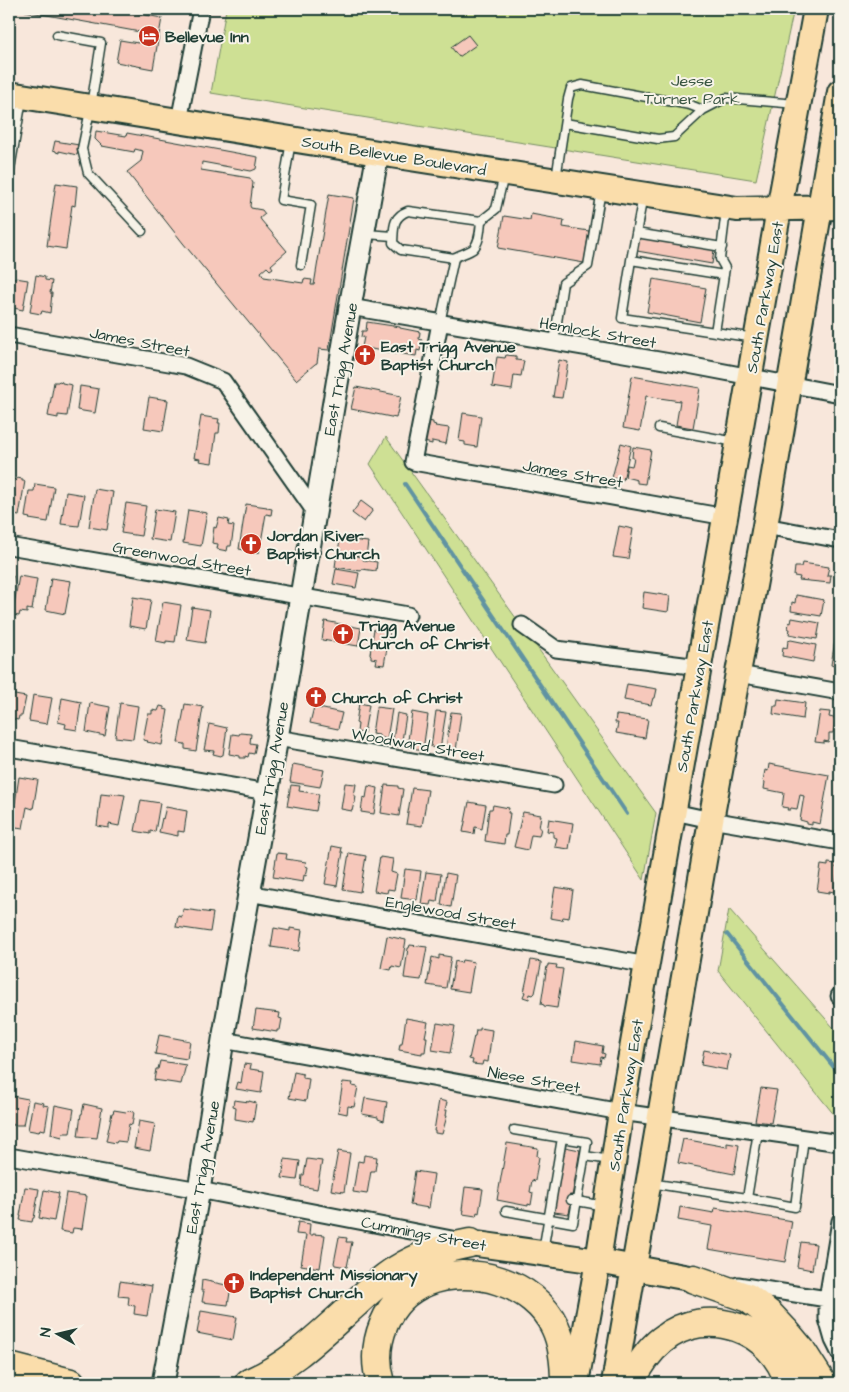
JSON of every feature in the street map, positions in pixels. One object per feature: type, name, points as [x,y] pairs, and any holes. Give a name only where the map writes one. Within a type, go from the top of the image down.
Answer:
[{"type":"highway","points":[[249,1383],[269,1374],[300,1353],[369,1291],[397,1269],[440,1249],[470,1243]]},
{"type":"highway","points":[[381,1383],[377,1362],[379,1337],[394,1306],[425,1282],[459,1276],[478,1276],[498,1281],[524,1293],[539,1305],[549,1316],[556,1328],[563,1360],[565,1383]]},
{"type":"highway","points":[[694,1279],[748,1298],[770,1315],[801,1350],[822,1383]]},
{"type":"highway","points":[[630,1383],[639,1366],[663,1339],[679,1330],[698,1324],[713,1323],[737,1328],[754,1335],[775,1355],[789,1383]]},
{"type":"highway","points":[[9,1367],[71,1383]]},
{"type":"main road","name":"South Parkway East","points":[[576,1383],[738,443],[816,9]]},
{"type":"main road","points":[[614,1383],[711,820],[789,384],[830,207],[840,92]]},
{"type":"main road","name":"South Bellevue Boulevard","points":[[16,95],[737,209],[830,207]]},
{"type":"main road","name":"Cummings Street","points":[[470,1243],[598,1261],[694,1279]]},
{"type":"street","points":[[179,120],[201,9]]},
{"type":"street","name":"East Trigg Avenue","points":[[163,1383],[199,1190],[248,893],[277,738],[378,153]]},
{"type":"street","name":"Hemlock Street","points":[[350,307],[840,394]]},
{"type":"street","name":"James Street","points":[[440,323],[413,462],[726,517]]},
{"type":"street","name":"James Street","points":[[9,335],[186,366],[223,381],[315,512]]},
{"type":"street","points":[[765,526],[840,540]]},
{"type":"street","name":"Greenwood Street","points":[[9,546],[408,615]]},
{"type":"street","points":[[522,625],[556,649],[699,668]]},
{"type":"street","points":[[738,674],[840,692]]},
{"type":"street","name":"Woodward Street","points":[[277,738],[554,785]]},
{"type":"street","points":[[9,748],[267,792]]},
{"type":"street","points":[[674,812],[840,842]]},
{"type":"street","name":"Englewood Street","points":[[248,893],[647,965]]},
{"type":"street","name":"Niese Street","points":[[223,1040],[622,1112],[840,1143]]},
{"type":"street","name":"Cummings Street","points":[[9,1156],[199,1190],[470,1243]]},
{"type":"street","points":[[840,1222],[834,1300],[827,1319],[840,1354]]},
{"type":"street","name":"Cummings Street","points":[[694,1279],[834,1300]]},
{"type":"lane","points":[[57,35],[101,43],[82,149],[88,173],[142,231]]},
{"type":"lane","points":[[556,181],[571,88],[582,85],[702,110]]},
{"type":"lane","points":[[9,175],[16,95]]},
{"type":"lane","points":[[565,123],[658,139],[674,138],[702,110],[726,98],[798,104]]},
{"type":"lane","points":[[292,139],[281,200],[312,205],[301,265]]},
{"type":"lane","points":[[481,221],[408,211],[402,214],[394,224],[393,242],[401,250],[454,258],[472,250],[479,238],[481,221],[496,209],[504,173]]},
{"type":"lane","points":[[554,342],[563,283],[588,266],[601,188]]},
{"type":"lane","points":[[644,194],[622,318],[757,338]]},
{"type":"lane","points":[[715,332],[725,268],[720,259],[726,207]]},
{"type":"lane","points":[[636,233],[671,241],[722,247]]},
{"type":"lane","points":[[364,234],[394,236]]},
{"type":"lane","points":[[651,264],[652,254]]},
{"type":"lane","points":[[667,266],[668,256]]},
{"type":"lane","points":[[440,323],[454,258]]},
{"type":"lane","points":[[682,268],[684,259]]},
{"type":"lane","points":[[631,260],[724,275]]},
{"type":"lane","points":[[698,271],[699,262]]},
{"type":"lane","points":[[658,428],[738,443]]},
{"type":"lane","points":[[506,1211],[573,1223],[574,1201],[587,1142],[514,1130]]},
{"type":"lane","points":[[747,1198],[758,1132]]},
{"type":"lane","points":[[543,1253],[548,1219],[560,1165],[562,1138]]},
{"type":"lane","points":[[648,1182],[795,1207],[804,1138]]},
{"type":"lane","points":[[585,1156],[614,1161]]},
{"type":"lane","points":[[574,1201],[607,1207]]},
{"type":"green space","name":"Jesse Turner Park","points":[[226,9],[794,9],[756,180],[211,93]]},
{"type":"green space","points":[[386,437],[656,813],[644,880],[370,464]]},
{"type":"green space","points":[[729,909],[840,1035],[840,1122],[718,971]]},
{"type":"building","name":"Bellevue Inn","points":[[26,9],[113,9],[162,18],[153,69],[116,62],[120,40],[138,43],[140,32],[25,11]]},
{"type":"building","points":[[468,35],[476,45],[459,57],[451,47]]},
{"type":"building","points":[[96,131],[126,136],[127,133],[258,157],[256,169],[251,171],[202,162],[201,170],[250,178],[253,183],[251,208],[262,210],[265,214],[260,218],[261,220],[287,251],[271,265],[273,268],[270,270],[267,267],[261,272],[264,277],[303,283],[304,279],[312,280],[311,285],[314,285],[329,194],[354,198],[329,350],[319,349],[317,363],[296,380],[127,172],[141,161],[143,151],[135,149],[134,152],[102,146],[95,139]]},
{"type":"building","points":[[55,141],[79,145],[77,155],[56,152],[53,150]]},
{"type":"building","points":[[56,183],[77,186],[75,206],[72,205],[66,249],[47,246]]},
{"type":"building","points":[[531,214],[564,220],[563,227],[589,231],[584,263],[498,248],[504,216],[530,220]]},
{"type":"building","points":[[639,237],[714,250],[712,264],[637,251]]},
{"type":"building","points":[[36,275],[45,277],[45,280],[52,281],[50,313],[42,311],[41,314],[30,312]]},
{"type":"building","points":[[9,277],[28,280],[23,310],[9,307]]},
{"type":"building","points":[[653,279],[706,288],[700,322],[647,312]]},
{"type":"building","points":[[367,322],[420,332],[419,339],[422,340],[420,351],[417,350],[416,356],[362,347],[364,337],[361,337],[362,331],[366,331]]},
{"type":"building","points":[[506,355],[516,356],[516,360],[524,361],[521,376],[514,375],[512,390],[492,387],[497,357],[505,358]]},
{"type":"building","points":[[835,359],[840,359],[840,375],[837,374],[837,366],[834,366]]},
{"type":"building","points":[[559,360],[568,362],[562,398],[553,397]]},
{"type":"building","points":[[9,375],[15,376],[11,408],[9,408]]},
{"type":"building","points":[[632,376],[700,388],[693,428],[676,425],[680,401],[646,396],[640,431],[623,428]]},
{"type":"building","points":[[59,381],[72,385],[67,416],[58,415],[58,418],[48,416],[54,382]]},
{"type":"building","points":[[80,386],[99,389],[95,413],[77,410]]},
{"type":"building","points":[[356,387],[401,396],[396,418],[351,409]]},
{"type":"building","points":[[149,397],[168,400],[163,431],[144,428]]},
{"type":"building","points":[[463,413],[481,416],[477,447],[465,445],[465,442],[459,441]]},
{"type":"building","points":[[201,416],[219,419],[218,423],[220,423],[219,433],[216,433],[212,463],[199,461],[200,459],[194,458]]},
{"type":"building","points":[[428,421],[433,422],[435,426],[449,428],[446,444],[432,441],[432,444],[424,442]]},
{"type":"building","points":[[621,443],[631,446],[623,480],[612,478]]},
{"type":"building","points":[[633,447],[651,450],[645,484],[637,483],[637,480],[625,477],[627,465],[632,466],[634,458],[632,458]]},
{"type":"building","points":[[9,478],[25,481],[19,516],[9,514]]},
{"type":"building","points":[[35,484],[54,487],[48,522],[25,517],[29,491],[34,491]]},
{"type":"building","points":[[95,489],[113,492],[107,530],[89,527]]},
{"type":"building","points":[[66,492],[84,495],[79,526],[61,524]]},
{"type":"building","points":[[361,501],[373,510],[364,522],[352,513]]},
{"type":"building","points":[[126,503],[146,506],[141,536],[121,533]]},
{"type":"building","points":[[246,504],[272,509],[271,515],[266,514],[259,553],[239,549]]},
{"type":"building","points":[[155,509],[175,512],[170,542],[150,539]]},
{"type":"building","points":[[188,510],[207,513],[201,546],[183,543]]},
{"type":"building","points":[[219,518],[229,520],[228,525],[234,526],[231,546],[228,546],[227,551],[217,549],[218,544],[212,543],[214,527],[216,528]]},
{"type":"building","points":[[619,526],[633,529],[628,559],[613,557]]},
{"type":"building","points":[[340,540],[368,542],[366,557],[338,551]]},
{"type":"building","points":[[337,553],[363,557],[363,560],[377,562],[376,571],[335,567]]},
{"type":"building","points":[[802,563],[829,567],[827,575],[831,575],[830,583],[799,580],[800,577],[794,576],[795,567],[801,567]]},
{"type":"building","points":[[336,569],[359,573],[356,588],[333,584]]},
{"type":"building","points":[[9,576],[13,576],[9,601]]},
{"type":"building","points":[[19,576],[37,579],[32,610],[27,609],[27,613],[20,612],[19,616],[13,615],[13,610]]},
{"type":"building","points":[[51,578],[71,581],[65,614],[46,610]]},
{"type":"building","points":[[644,592],[670,596],[668,612],[642,608]]},
{"type":"building","points":[[796,595],[824,600],[821,616],[791,611],[792,602],[795,603]]},
{"type":"building","points":[[133,597],[151,600],[146,629],[129,626]]},
{"type":"building","points":[[163,602],[181,605],[175,642],[156,641]]},
{"type":"building","points":[[192,607],[210,610],[205,643],[187,640]]},
{"type":"building","points":[[792,618],[820,623],[817,639],[789,634],[789,622],[791,623]]},
{"type":"building","points":[[325,621],[361,628],[358,646],[322,640]]},
{"type":"building","points":[[374,629],[390,631],[384,665],[376,664],[377,659],[371,658]]},
{"type":"building","points":[[836,634],[840,635],[840,662],[837,667],[831,665]]},
{"type":"building","points":[[788,641],[816,645],[813,662],[782,656],[783,647],[787,648]]},
{"type":"building","points":[[627,684],[657,689],[651,705],[624,700]]},
{"type":"building","points":[[9,694],[26,697],[22,716],[19,716],[18,720],[9,718]]},
{"type":"building","points":[[33,695],[52,698],[47,724],[29,721]]},
{"type":"building","points":[[62,698],[81,702],[77,730],[65,728],[66,724],[58,722]]},
{"type":"building","points":[[778,699],[805,703],[803,719],[773,714],[774,706],[777,706]]},
{"type":"building","points":[[90,703],[110,707],[105,736],[86,732]]},
{"type":"building","points":[[120,703],[138,706],[133,739],[115,737]]},
{"type":"building","points":[[359,703],[369,705],[364,733],[357,732],[358,724],[356,723]]},
{"type":"building","points":[[185,704],[203,707],[196,751],[185,749],[185,744],[178,743]]},
{"type":"building","points":[[160,706],[168,710],[162,745],[143,740],[148,714],[152,714],[152,710],[158,711]]},
{"type":"building","points":[[314,707],[342,713],[338,729],[310,723]]},
{"type":"building","points":[[376,707],[392,709],[387,739],[372,734]]},
{"type":"building","points":[[836,707],[840,708],[840,720],[836,719],[833,733],[829,733],[828,742],[815,742],[820,711],[830,712],[829,717],[834,718]]},
{"type":"building","points":[[436,711],[446,712],[440,749],[431,747]]},
{"type":"building","points":[[412,712],[428,715],[423,750],[407,747]]},
{"type":"building","points":[[451,712],[461,713],[456,751],[446,749]]},
{"type":"building","points":[[397,713],[406,715],[401,747],[392,746]]},
{"type":"building","points":[[616,715],[648,719],[645,738],[616,733],[618,723],[615,723]]},
{"type":"building","points":[[209,724],[227,728],[223,755],[221,756],[213,754],[214,751],[204,750]]},
{"type":"building","points":[[240,733],[251,734],[250,743],[256,744],[254,754],[249,753],[248,757],[245,756],[245,758],[229,754],[232,734],[239,735]]},
{"type":"building","points":[[293,764],[324,770],[320,787],[290,782]]},
{"type":"building","points":[[769,764],[829,775],[820,824],[812,822],[812,825],[807,824],[807,822],[800,820],[804,796],[800,795],[797,809],[791,808],[787,810],[788,808],[782,807],[784,793],[764,789],[765,770],[768,771]]},
{"type":"building","points":[[19,777],[38,780],[33,809],[27,807],[23,828],[9,826],[11,802],[15,803]]},
{"type":"building","points":[[345,783],[356,784],[355,803],[352,811],[341,809]]},
{"type":"building","points":[[291,785],[300,786],[299,791],[319,794],[316,811],[287,806]]},
{"type":"building","points":[[385,785],[398,786],[398,788],[403,789],[399,816],[381,813]]},
{"type":"building","points":[[368,786],[378,788],[374,814],[361,812],[363,797],[366,798]]},
{"type":"building","points":[[412,788],[428,790],[422,826],[406,824]]},
{"type":"building","points":[[110,793],[125,795],[119,826],[109,824],[109,828],[97,826],[101,794],[110,795]]},
{"type":"building","points":[[141,800],[160,803],[155,832],[150,831],[150,834],[135,831]]},
{"type":"building","points":[[469,802],[486,805],[482,829],[475,827],[474,834],[463,832]]},
{"type":"building","points":[[493,805],[509,808],[507,835],[505,835],[504,844],[485,841],[489,809],[492,809]]},
{"type":"building","points":[[166,807],[187,811],[184,832],[178,831],[178,836],[159,832]]},
{"type":"building","points":[[523,812],[541,815],[539,836],[531,835],[528,850],[514,847]]},
{"type":"building","points":[[549,819],[573,823],[569,849],[555,847],[557,838],[553,837],[553,832],[547,831]]},
{"type":"building","points":[[332,846],[342,848],[341,852],[343,852],[337,886],[325,884]]},
{"type":"building","points":[[277,853],[287,854],[286,859],[306,862],[305,866],[308,867],[303,882],[273,877]]},
{"type":"building","points":[[349,853],[366,856],[360,892],[343,889]]},
{"type":"building","points":[[380,857],[393,859],[391,872],[397,874],[394,890],[388,889],[387,893],[374,891]]},
{"type":"building","points":[[828,863],[837,864],[836,868],[839,868],[834,892],[817,891],[821,865],[828,866]]},
{"type":"building","points":[[405,869],[421,871],[417,900],[401,898]]},
{"type":"building","points":[[426,872],[441,874],[437,902],[431,901],[430,905],[421,904]]},
{"type":"building","points":[[446,873],[456,875],[451,907],[441,905]]},
{"type":"building","points":[[555,887],[573,890],[569,918],[563,917],[562,920],[550,918]]},
{"type":"building","points":[[183,909],[213,913],[210,932],[176,927],[178,916],[182,917]]},
{"type":"building","points":[[274,928],[290,931],[290,928],[302,930],[299,951],[271,947]]},
{"type":"building","points":[[387,936],[406,940],[401,968],[392,966],[391,970],[381,968]]},
{"type":"building","points":[[410,945],[427,947],[421,980],[404,978]]},
{"type":"building","points":[[439,955],[451,957],[446,988],[427,985],[432,957],[439,959]]},
{"type":"building","points":[[462,960],[474,962],[469,992],[450,989],[455,961],[461,963]]},
{"type":"building","points":[[531,960],[541,962],[541,965],[535,993],[533,995],[530,994],[529,999],[523,997]]},
{"type":"building","points":[[548,964],[557,965],[556,968],[563,969],[557,1008],[541,1004]]},
{"type":"building","points":[[256,1010],[280,1013],[279,1018],[282,1019],[280,1030],[277,1030],[277,1032],[253,1028]]},
{"type":"building","points":[[406,1018],[428,1022],[425,1052],[422,1052],[422,1054],[399,1050],[400,1044],[402,1044]]},
{"type":"building","points":[[437,1023],[455,1026],[450,1053],[432,1050]]},
{"type":"building","points":[[480,1028],[492,1030],[488,1062],[483,1061],[482,1065],[472,1064],[473,1060],[469,1059],[476,1030],[480,1030]]},
{"type":"building","points":[[159,1035],[190,1041],[187,1059],[155,1054]]},
{"type":"building","points":[[576,1041],[603,1046],[602,1053],[605,1054],[604,1058],[601,1057],[600,1064],[573,1060]]},
{"type":"building","points":[[704,1050],[730,1055],[727,1070],[701,1065]]},
{"type":"building","points":[[160,1061],[186,1065],[181,1084],[154,1080]]},
{"type":"building","points":[[244,1064],[251,1065],[250,1069],[264,1071],[261,1093],[236,1089],[238,1082],[241,1083]]},
{"type":"building","points":[[294,1072],[303,1074],[303,1078],[309,1079],[306,1101],[289,1098]]},
{"type":"building","points":[[343,1082],[353,1083],[352,1086],[358,1087],[354,1107],[348,1106],[347,1114],[338,1112]]},
{"type":"building","points":[[761,1088],[777,1090],[771,1123],[755,1121]]},
{"type":"building","points":[[12,1096],[28,1099],[23,1125],[12,1125],[12,1123],[9,1123]]},
{"type":"building","points":[[365,1098],[387,1102],[384,1121],[378,1119],[378,1117],[362,1114]]},
{"type":"building","points":[[234,1100],[256,1103],[253,1122],[235,1119],[236,1107],[233,1106]]},
{"type":"building","points":[[439,1100],[447,1102],[445,1110],[447,1110],[447,1116],[442,1134],[435,1133],[434,1131]]},
{"type":"building","points":[[33,1101],[49,1106],[45,1130],[40,1129],[39,1132],[28,1130]]},
{"type":"building","points":[[84,1104],[102,1108],[97,1138],[78,1136]]},
{"type":"building","points":[[55,1105],[74,1109],[70,1133],[63,1133],[62,1137],[51,1134]]},
{"type":"building","points":[[114,1110],[134,1112],[132,1125],[129,1124],[126,1142],[106,1141]]},
{"type":"building","points":[[139,1121],[155,1124],[150,1151],[134,1148]]},
{"type":"building","points":[[683,1139],[727,1147],[727,1143],[739,1145],[734,1174],[678,1163]]},
{"type":"building","points":[[507,1143],[538,1148],[537,1156],[539,1157],[535,1181],[532,1180],[530,1192],[533,1193],[531,1205],[497,1200]]},
{"type":"building","points":[[565,1147],[580,1150],[569,1214],[554,1212]]},
{"type":"building","points":[[338,1151],[350,1153],[344,1192],[331,1190]]},
{"type":"building","points":[[364,1155],[377,1157],[375,1171],[371,1171],[367,1194],[353,1192],[358,1161],[363,1162]]},
{"type":"building","points":[[285,1159],[300,1161],[297,1180],[282,1178]]},
{"type":"building","points":[[307,1159],[322,1161],[317,1189],[301,1186]]},
{"type":"building","points":[[415,1171],[434,1174],[429,1208],[410,1205]]},
{"type":"building","points":[[25,1187],[39,1189],[32,1222],[20,1220]]},
{"type":"building","points":[[465,1187],[483,1189],[479,1213],[477,1212],[476,1216],[463,1214]]},
{"type":"building","points":[[44,1190],[59,1193],[54,1221],[39,1218]]},
{"type":"building","points":[[66,1193],[87,1196],[82,1229],[73,1228],[72,1233],[60,1231]]},
{"type":"building","points":[[680,1207],[714,1213],[715,1208],[792,1221],[785,1262],[708,1249],[712,1226],[678,1220]]},
{"type":"building","points":[[298,1222],[310,1224],[309,1235],[325,1235],[320,1268],[301,1265],[306,1235],[296,1234]]},
{"type":"building","points":[[339,1237],[347,1238],[346,1242],[352,1242],[347,1267],[335,1265],[334,1263]]},
{"type":"building","points":[[801,1242],[816,1244],[812,1270],[797,1267]]},
{"type":"building","points":[[202,1280],[231,1286],[228,1305],[202,1302],[204,1291],[201,1291]]},
{"type":"building","points":[[120,1281],[152,1286],[147,1316],[134,1314],[135,1306],[128,1305],[129,1297],[118,1296]]},
{"type":"building","points":[[201,1311],[237,1317],[233,1340],[197,1333]]},
{"type":"waterway","points":[[405,484],[627,814]]},
{"type":"waterway","points":[[727,934],[840,1075]]},
{"type":"place","name":"Bellevue Inn","points":[[149,36]]},
{"type":"place","name":"East Trigg Avenue Baptist Church","points":[[365,355]]},
{"type":"place","name":"Jordan River Baptist Church","points":[[251,544]]},
{"type":"place","name":"Trigg Avenue Church of Christ","points":[[343,634]]},
{"type":"place","name":"Church of Christ","points":[[316,697]]},
{"type":"place","name":"Independent Missionary Baptist Church","points":[[234,1283]]}]
